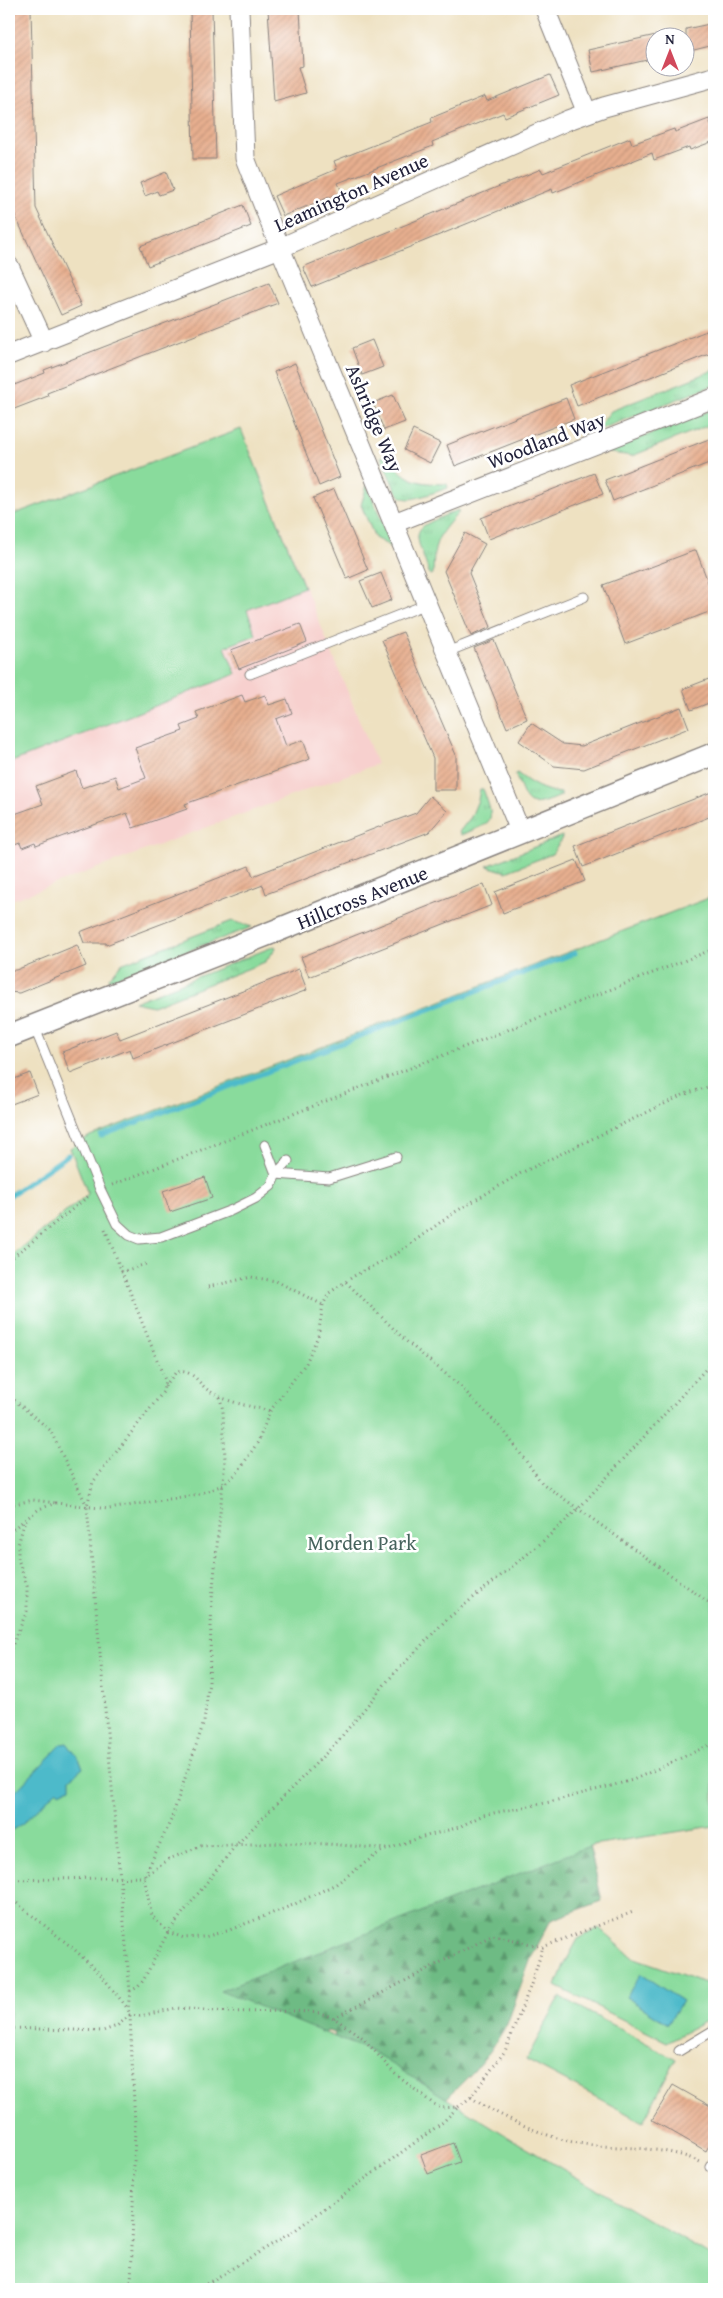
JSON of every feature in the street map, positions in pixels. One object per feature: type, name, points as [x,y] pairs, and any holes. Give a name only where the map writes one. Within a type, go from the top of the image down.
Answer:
[{"type":"street","name":"Ashridge Way","points":[[239,9],[245,158],[280,248],[521,833]]},
{"type":"street","points":[[545,9],[587,113]]},
{"type":"street","name":"Leamington Avenue","points":[[9,355],[280,248],[587,113],[714,77]]},
{"type":"street","points":[[9,266],[44,342]]},
{"type":"street","name":"Woodland Way","points":[[394,523],[714,398]]},
{"type":"street","name":"Hillcross Avenue","points":[[9,1036],[521,833],[714,754]]},
{"type":"lane","points":[[447,652],[584,596]]},
{"type":"lane","points":[[250,674],[427,604]]},
{"type":"lane","points":[[34,1026],[96,1192],[118,1224],[129,1235],[139,1240],[161,1237],[232,1210],[256,1198],[271,1186],[276,1174],[288,1161]]},
{"type":"lane","points":[[265,1145],[276,1174]]},
{"type":"lane","points":[[276,1174],[329,1178],[396,1157]]},
{"type":"lane","points":[[679,2052],[714,2030]]},
{"type":"path","points":[[9,1260],[96,1192],[714,949]]},
{"type":"path","points":[[9,1504],[33,1500],[110,1509],[199,1494],[223,1485],[237,1472],[258,1442],[270,1411],[306,1363],[318,1336],[324,1305],[330,1293],[400,1252],[455,1212],[521,1173],[685,1094],[714,1085]]},
{"type":"path","points":[[94,1202],[96,1192]]},
{"type":"path","points":[[104,1228],[165,1380],[163,1392],[93,1482],[87,1506],[130,1991],[128,2009]]},
{"type":"path","points":[[121,1272],[149,1263]]},
{"type":"path","points":[[208,1287],[252,1277],[276,1280],[324,1305]]},
{"type":"path","points":[[346,1282],[406,1341],[459,1385],[504,1432],[542,1483],[714,1606]]},
{"type":"path","points":[[130,1991],[138,1987],[143,1981],[168,1932],[236,1845],[337,1742],[390,1678],[447,1619],[540,1544],[579,1508],[714,1360]]},
{"type":"path","points":[[165,1386],[176,1372],[188,1372],[195,1375],[205,1388],[220,1397],[270,1411]]},
{"type":"path","points":[[9,1392],[13,1399],[50,1430],[87,1506]]},
{"type":"path","points":[[220,1397],[224,1430],[223,1485],[212,1599],[209,1682],[204,1722],[171,1820],[144,1877],[152,1916],[168,1932],[184,1938],[204,1937],[227,1931],[293,1906],[336,1884],[380,1852],[416,1839],[459,1827],[484,1815],[550,1802],[633,1780],[714,1743]]},
{"type":"path","points":[[9,1532],[40,1509],[56,1503]]},
{"type":"path","points":[[9,1653],[27,1611],[27,1586],[18,1560],[18,1545],[25,1520]]},
{"type":"path","points":[[9,1880],[144,1877],[169,1859],[202,1846],[329,1844],[388,1849]]},
{"type":"path","points":[[9,1898],[74,1949],[102,1976],[128,2009],[130,2015],[135,2126],[131,2289]]},
{"type":"path","points":[[334,2018],[493,1935],[543,1947],[633,1912]]},
{"type":"path","points":[[198,2289],[291,2232],[443,2122],[471,2097],[505,2052],[532,1982],[543,1947]]},
{"type":"path","points":[[9,2028],[103,2031],[118,2026],[130,2015],[140,2016],[161,2010],[190,2008],[229,2012],[296,2011],[320,2013],[334,2018],[363,2038],[394,2072],[432,2104],[441,2108],[458,2107]]},
{"type":"path","points":[[471,2097],[484,2106],[568,2142],[682,2154],[713,2166]]},
{"type":"shaded area","points":[[241,429],[377,764],[9,901],[9,516]]},
{"type":"green space","points":[[714,370],[714,385],[598,430],[597,428],[611,411]]},
{"type":"green space","points":[[714,409],[714,423],[632,456],[605,452]]},
{"type":"green space","points":[[241,429],[304,587],[247,610],[256,635],[225,647],[236,674],[9,763],[9,516]]},
{"type":"green space","points":[[385,456],[406,476],[426,483],[447,484],[448,488],[409,499],[403,498],[393,485],[381,457]]},
{"type":"green space","points":[[367,485],[393,548],[375,538],[361,505]]},
{"type":"green space","points":[[458,510],[458,513],[445,528],[438,540],[434,554],[433,574],[430,575],[420,547],[419,532],[430,522]]},
{"type":"green space","points":[[517,773],[548,791],[561,793],[561,796],[541,803],[530,803],[523,794],[515,774]]},
{"type":"green space","points":[[480,789],[483,789],[490,809],[489,820],[486,824],[461,835],[459,832],[471,817]]},
{"type":"green space","points":[[562,836],[552,854],[506,872],[487,866]]},
{"type":"green space","name":"Morden Park","points":[[714,896],[714,1826],[592,1845],[220,1991],[370,2051],[525,2147],[714,2258],[714,2289],[9,2289],[9,1258],[88,1194],[70,1148],[90,1136]]},
{"type":"green space","points":[[232,921],[252,927],[110,980],[109,978],[121,964]]},
{"type":"green space","points":[[275,946],[276,948],[265,962],[153,1006],[134,1002]]},
{"type":"green space","points":[[589,1845],[602,1901],[551,1920],[531,1958],[507,2024],[491,2050],[473,2072],[434,2111],[338,2049],[334,2033],[328,2031],[320,2035],[291,2025],[141,1955]]},
{"type":"green space","points":[[599,1928],[632,1957],[714,1986],[714,2017],[667,2042],[556,1986],[564,1965],[578,1939]]},
{"type":"green space","points":[[560,1997],[676,2059],[643,2122],[526,2060]]},
{"type":"water","points":[[67,1743],[80,1760],[83,1768],[70,1779],[70,1787],[60,1792],[57,1790],[23,1823],[9,1832],[9,1798],[62,1744]]},
{"type":"water","points":[[641,1974],[682,2001],[668,2024],[626,1997]]},
{"type":"building","points":[[9,9],[31,9],[36,208],[81,306],[61,315],[14,213]]},
{"type":"building","points":[[190,9],[212,9],[216,159],[193,159]]},
{"type":"building","points":[[268,9],[300,9],[303,66],[298,67],[306,93],[274,102]]},
{"type":"building","points":[[714,23],[714,45],[696,50],[696,28],[691,28]]},
{"type":"building","points":[[646,37],[646,60],[593,72],[588,50]]},
{"type":"building","points":[[550,75],[559,95],[505,117],[503,113],[432,142],[433,146],[338,183],[342,192],[283,216],[274,196],[337,169],[334,161],[432,122],[431,118],[485,96],[487,101]]},
{"type":"building","points":[[709,119],[714,133],[714,141],[690,150],[689,147],[654,160],[652,153],[553,193],[552,189],[312,287],[303,267],[541,169],[543,173],[630,138],[632,144],[674,129],[675,132]]},
{"type":"building","points":[[166,172],[173,190],[159,195],[157,191],[145,196],[140,183]]},
{"type":"building","points":[[243,205],[251,226],[148,266],[140,246]]},
{"type":"building","points":[[269,283],[278,303],[47,393],[48,396],[9,411],[9,387],[45,373],[44,370]]},
{"type":"building","points":[[714,328],[714,352],[577,406],[569,385]]},
{"type":"building","points":[[372,340],[383,367],[362,375],[352,348]]},
{"type":"building","points":[[295,363],[340,477],[319,486],[274,372]]},
{"type":"building","points":[[393,395],[405,422],[384,430],[373,403]]},
{"type":"building","points":[[566,398],[574,419],[455,466],[447,445]]},
{"type":"building","points":[[413,430],[440,443],[430,463],[404,450]]},
{"type":"building","points":[[714,437],[714,461],[613,501],[605,480]]},
{"type":"building","points":[[594,473],[603,494],[489,539],[481,518]]},
{"type":"building","points":[[334,489],[368,570],[347,579],[313,498]]},
{"type":"building","points":[[465,533],[485,544],[469,573],[491,627],[471,636],[444,571]]},
{"type":"building","points":[[696,550],[714,598],[714,610],[625,644],[603,585]]},
{"type":"building","points":[[381,573],[392,600],[372,608],[360,581]]},
{"type":"building","points":[[300,624],[307,642],[239,669],[231,650]]},
{"type":"building","points":[[403,632],[456,755],[456,790],[433,790],[433,758],[382,640]]},
{"type":"building","points":[[494,640],[527,719],[507,728],[474,648]]},
{"type":"building","points":[[714,677],[714,701],[691,710],[683,689]]},
{"type":"building","points":[[242,695],[245,702],[265,695],[269,705],[287,699],[292,713],[276,719],[286,746],[303,740],[310,759],[185,804],[187,809],[133,828],[127,813],[36,846],[35,843],[22,848],[20,843],[9,847],[9,816],[43,804],[36,786],[76,771],[82,788],[115,776],[119,788],[146,778],[135,748],[183,731],[181,726],[199,719],[196,712]]},
{"type":"building","points":[[681,707],[689,728],[584,769],[554,766],[519,741],[531,723],[563,744],[582,746]]},
{"type":"building","points":[[714,791],[714,815],[583,867],[575,846]]},
{"type":"building","points":[[430,796],[447,811],[429,832],[266,894],[263,885],[106,945],[106,943],[84,943],[80,932],[249,866],[253,876],[416,813]]},
{"type":"building","points":[[576,860],[585,881],[503,913],[495,892]]},
{"type":"building","points":[[484,884],[492,905],[309,977],[301,957]]},
{"type":"building","points":[[77,945],[86,966],[19,993],[9,992],[9,970],[16,970]]},
{"type":"building","points":[[299,969],[307,990],[133,1058],[130,1049],[70,1073],[62,1052],[116,1031],[120,1039]]},
{"type":"building","points":[[30,1073],[38,1094],[9,1105],[9,1081]]},
{"type":"building","points":[[205,1177],[212,1198],[170,1212],[163,1191]]},
{"type":"building","points":[[673,2085],[714,2108],[714,2136],[706,2151],[652,2120]]},
{"type":"building","points":[[453,2143],[460,2162],[428,2174],[421,2155]]},
{"type":"waterway","points":[[101,1136],[575,953]]},
{"type":"waterway","points":[[9,1196],[68,1155]]}]
